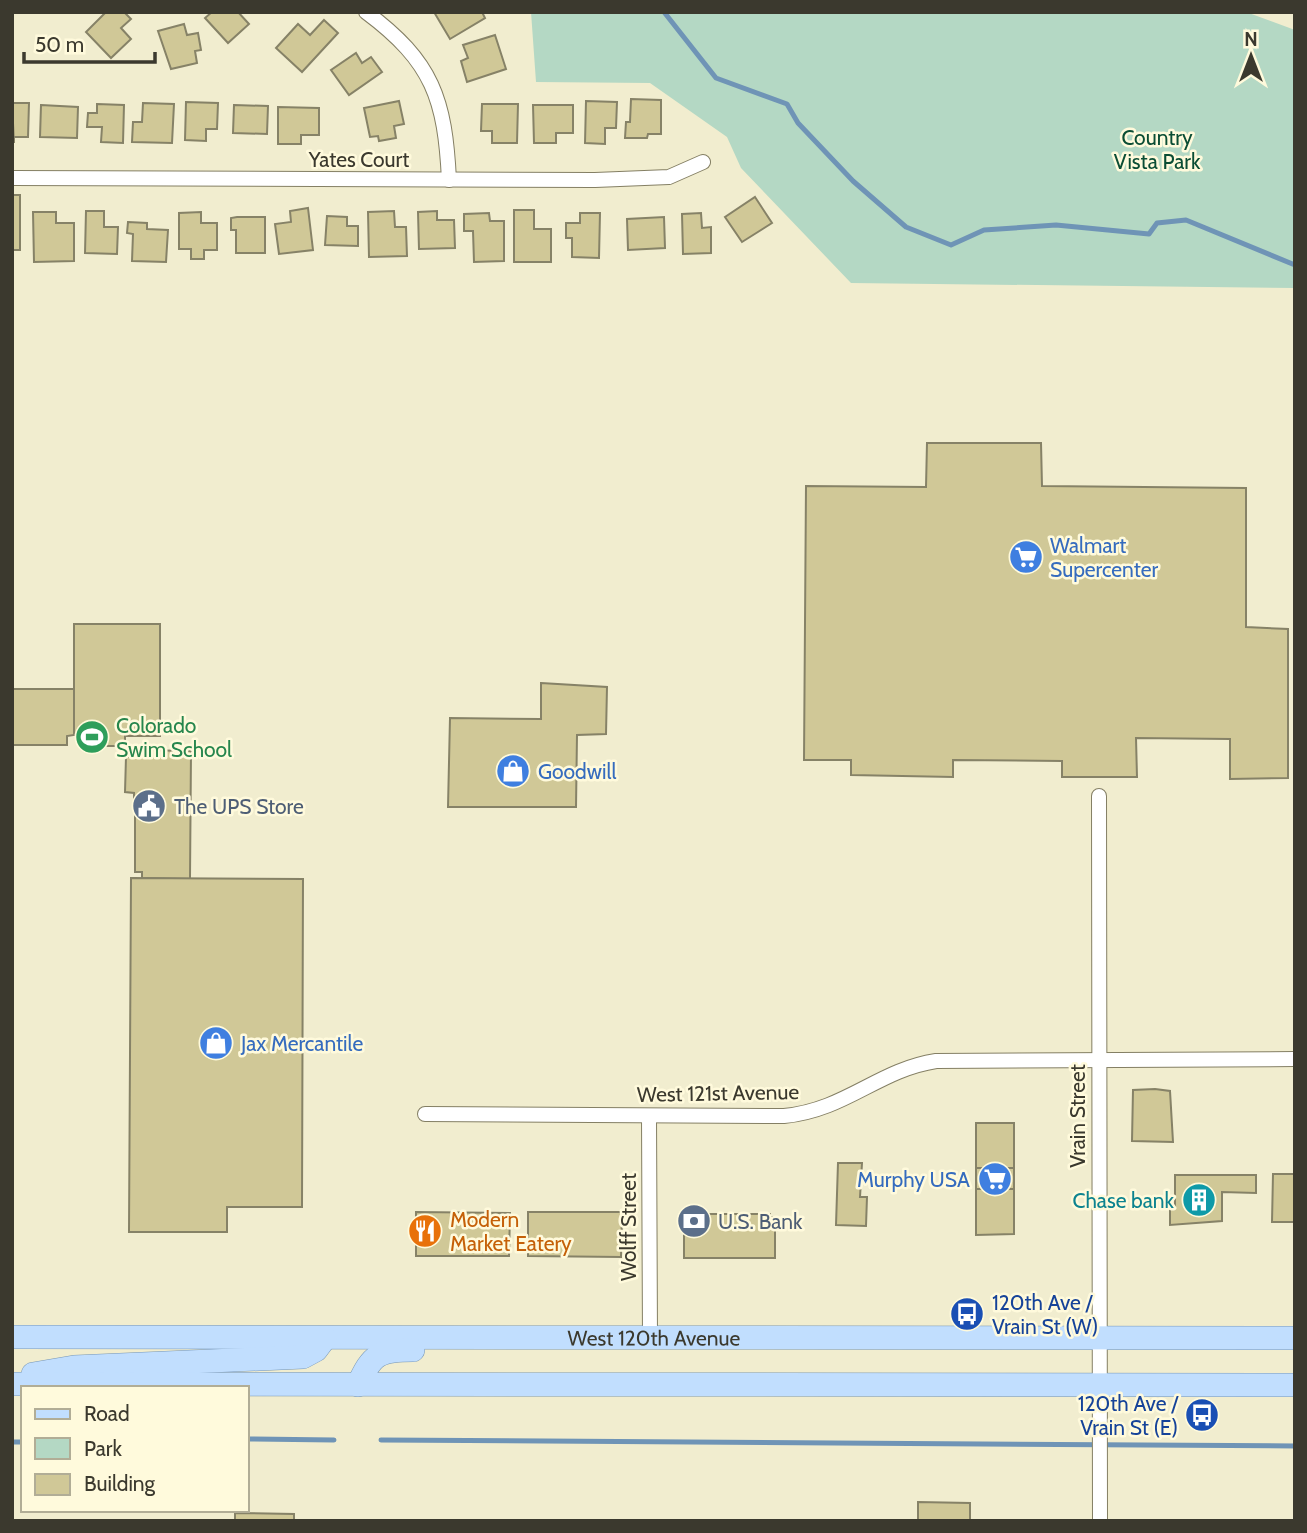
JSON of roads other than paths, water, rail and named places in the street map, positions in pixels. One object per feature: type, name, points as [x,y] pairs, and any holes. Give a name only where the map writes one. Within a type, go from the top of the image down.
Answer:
[{"type":"main road","name":"West 120th Avenue","points":[[12,1337],[645,1338],[769,1335],[1295,1338]]},
{"type":"main road","points":[[12,1378],[74,1367],[303,1357],[316,1350],[325,1338]]},
{"type":"main road","points":[[358,1385],[369,1360],[389,1350],[605,1352],[645,1338]]},
{"type":"main road","points":[[12,1384],[1295,1385]]},
{"type":"street","points":[[366,12],[411,51],[426,71],[441,108],[447,142],[449,180]]},
{"type":"street","name":"Yates Court","points":[[12,178],[449,180],[670,177],[703,162]]},
{"type":"street","name":"Vrain Street","points":[[1099,796],[1100,1521]]},
{"type":"street","name":"West 121st Avenue","points":[[425,1114],[649,1116],[809,1113],[839,1103],[901,1068],[936,1061],[1295,1059]]},
{"type":"street","name":"Wolff Street","points":[[645,1338],[649,1116]]},
{"type":"waterway","points":[[664,12],[716,78],[787,104],[798,123],[853,181],[906,227],[951,245],[984,230],[1056,225],[1149,234],[1157,223],[1186,220],[1295,265]]},
{"type":"waterway","points":[[248,1439],[334,1440]]},
{"type":"waterway","points":[[381,1440],[1295,1446]]},
{"type":"waterway","points":[[12,1442],[21,1442]]},
{"type":"place","name":"Walmart Supercenter","points":[[1026,557]]},
{"type":"place","name":"Colorado Swim School","points":[[92,737]]},
{"type":"place","name":"Goodwill","points":[[513,771]]},
{"type":"place","name":"The UPS Store","points":[[149,806]]},
{"type":"place","name":"Jax Mercantile","points":[[216,1043]]},
{"type":"place","name":"Murphy USA","points":[[995,1179]]},
{"type":"place","name":"Chase bank","points":[[1199,1200]]},
{"type":"place","name":"U.S. Bank","points":[[694,1221]]},
{"type":"place","name":"Modern Market Eatery","points":[[425,1231]]},
{"type":"place","name":"120th Ave / Vrain St (W)","points":[[967,1314]]},
{"type":"place","name":"120th Ave / Vrain St (E)","points":[[1202,1415]]},
{"type":"park label","name":"Country Vista Park","points":[[1157,149]]}]
